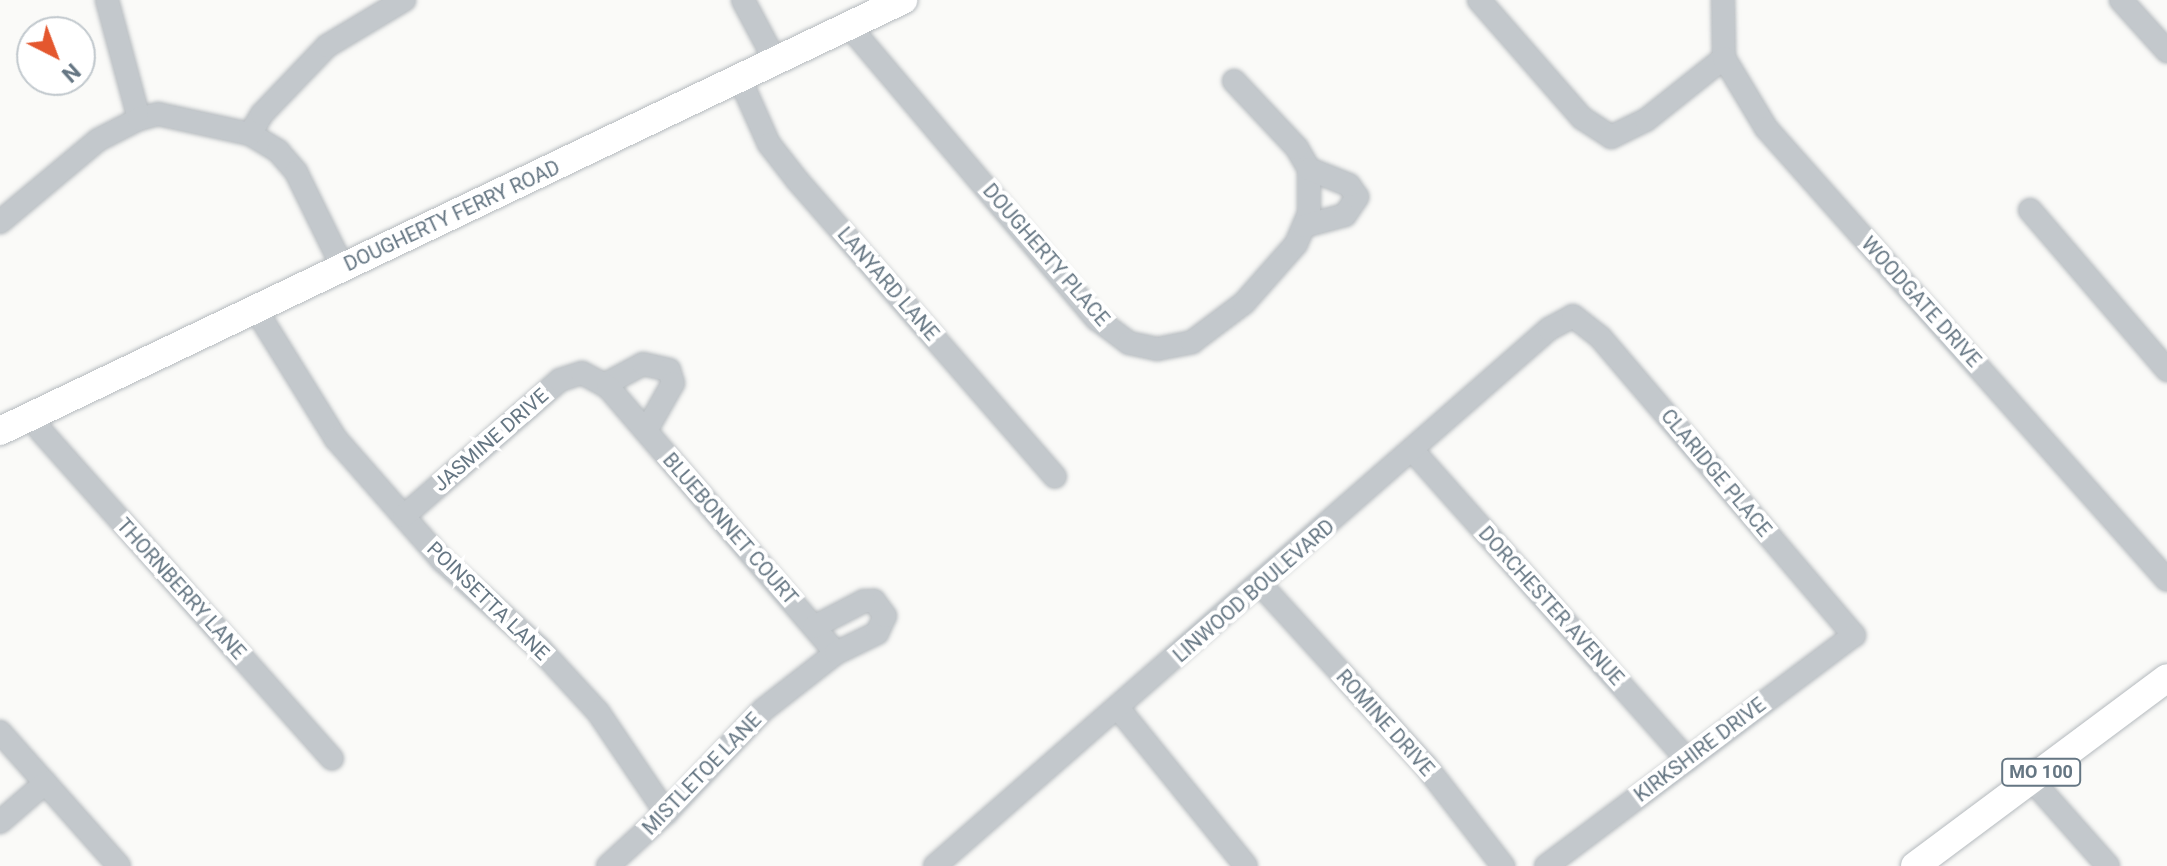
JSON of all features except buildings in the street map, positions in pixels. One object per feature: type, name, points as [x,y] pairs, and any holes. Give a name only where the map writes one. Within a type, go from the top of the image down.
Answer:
[{"type":"main road","name":"DOUGHERTY FERRY ROAD","points":[[0,431],[903,0]]},
{"type":"main road","name":"MO 100","points":[[1915,866],[2167,678]]},
{"type":"street","points":[[107,0],[139,119]]},
{"type":"street","points":[[250,134],[262,114],[327,46],[366,18],[404,0]]},
{"type":"street","points":[[743,0],[776,62]]},
{"type":"street","points":[[1479,0],[1582,118],[1611,137],[1646,120],[1724,58]]},
{"type":"street","name":"WOODGATE DRIVE","points":[[1723,0],[1724,58],[1766,128],[2167,580]]},
{"type":"street","points":[[2121,0],[2167,51]]},
{"type":"street","name":"DOUGHERTY PLACE","points":[[849,26],[1097,319],[1129,343],[1157,349],[1192,342],[1244,303],[1296,244],[1309,214],[1309,169]]},
{"type":"street","name":"LANYARD LANE","points":[[740,79],[769,144],[797,180],[1055,477]]},
{"type":"street","points":[[1234,81],[1297,148],[1309,169],[1349,185],[1357,197],[1345,215],[1304,226]]},
{"type":"street","points":[[0,222],[98,140],[139,119],[158,114],[250,134],[278,151],[296,172],[343,268]]},
{"type":"street","points":[[2030,210],[2167,370]]},
{"type":"street","name":"POINSETTA LANE","points":[[256,310],[336,439],[442,560],[540,649],[598,712],[666,813]]},
{"type":"street","name":"LINWOOD BOULEVARD","points":[[947,862],[1118,708],[1414,452],[1549,329],[1573,316]]},
{"type":"street","name":"CLARIDGE PLACE","points":[[1573,316],[1608,347],[1854,635]]},
{"type":"street","points":[[604,385],[643,364],[669,370],[673,383],[646,431]]},
{"type":"street","name":"JASMINE DRIVE","points":[[404,516],[560,380],[582,373]]},
{"type":"street","name":"BLUEBONNET COURT","points":[[582,373],[604,385],[646,431],[836,653]]},
{"type":"street","name":"THORNBERRY LANE","points":[[33,415],[41,431],[332,759]]},
{"type":"street","name":"DORCHESTER AVENUE","points":[[1414,452],[1687,760]]},
{"type":"street","name":"ROMINE DRIVE","points":[[1261,585],[1425,765],[1503,866]]},
{"type":"street","points":[[814,627],[864,601],[881,607],[883,627],[836,653]]},
{"type":"street","name":"KIRKSHIRE DRIVE","points":[[1546,866],[1854,635]]},
{"type":"street","name":"MISTLETOE LANE","points":[[608,866],[666,813],[763,710],[836,653]]},
{"type":"street","points":[[1118,708],[1246,866]]},
{"type":"street","points":[[0,732],[119,866]]},
{"type":"street","points":[[2031,779],[2108,866]]},
{"type":"street","points":[[0,822],[45,783]]}]
